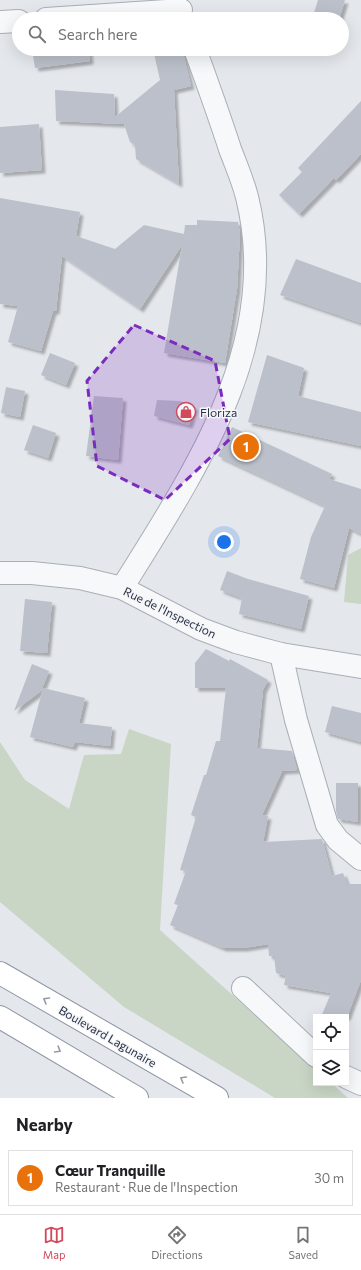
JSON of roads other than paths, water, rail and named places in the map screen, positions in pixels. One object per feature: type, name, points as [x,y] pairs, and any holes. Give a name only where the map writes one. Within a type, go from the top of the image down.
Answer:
[{"type":"highway","name":"Boulevard Lagunaire","points":[[0,973],[217,1098]]},
{"type":"highway","points":[[0,1017],[137,1098]]},
{"type":"street","points":[[151,12],[181,10]]},
{"type":"street","points":[[0,22],[12,21]]},
{"type":"street","points":[[122,588],[198,461],[234,384],[250,328],[256,264],[254,237],[247,197],[197,56]]},
{"type":"street","name":"Rue de l'Inspection","points":[[0,573],[32,573],[80,578],[122,588],[201,629],[236,642],[281,654],[361,667]]},
{"type":"street","points":[[281,654],[296,720],[327,825],[338,840],[361,859]]},
{"type":"street","points":[[243,988],[313,1053]]},
{"type":"street","points":[[349,1078],[361,1084]]},
{"type":"place","name":"Floriza","points":[[186,412]]},
{"type":"place","name":"Cœur Tranquille","points":[[246,447]]}]
